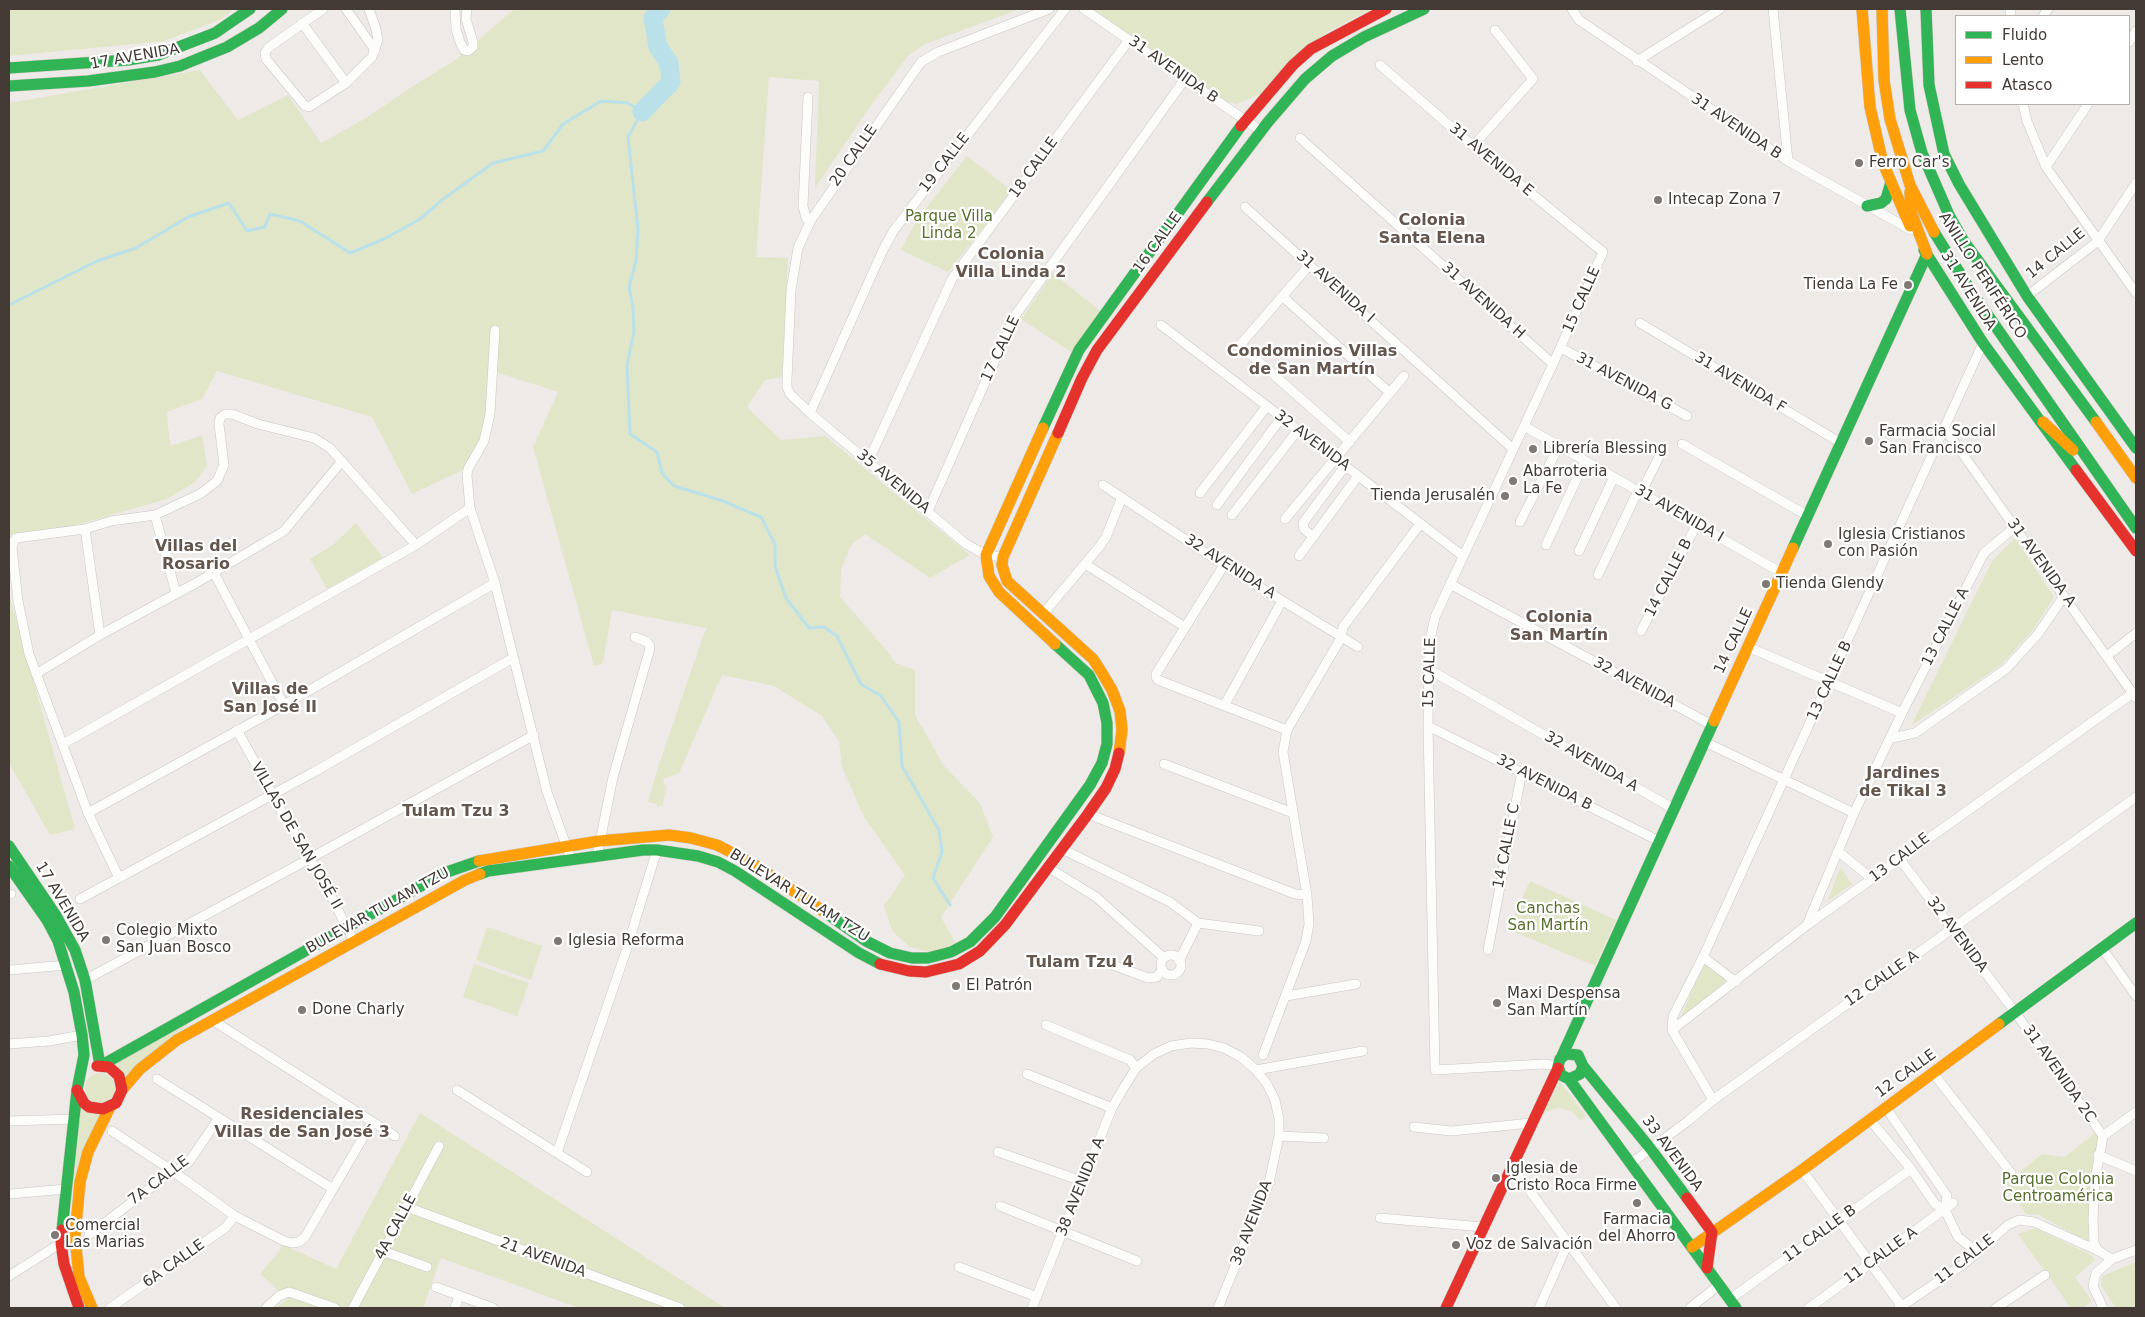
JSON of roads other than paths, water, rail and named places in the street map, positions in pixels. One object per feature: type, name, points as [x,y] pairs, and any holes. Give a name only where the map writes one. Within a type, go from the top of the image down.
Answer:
[{"type":"main road","name":"17 AVENIDA","points":[[9,68],[128,60],[158,55],[215,33],[250,9]]},
{"type":"main road","name":"17 AVENIDA","points":[[9,86],[88,81],[155,72],[180,66],[227,47],[258,28],[282,9]]},
{"type":"main road","name":"16 CALLE","points":[[986,555],[1079,350],[1245,120],[1292,65],[1311,49],[1386,9]]},
{"type":"main road","name":"16 CALLE","points":[[1002,561],[1082,378],[1097,350],[1261,131],[1305,79],[1332,56],[1364,37],[1424,9]]},
{"type":"main road","name":"31 AVENIDA","points":[[1862,9],[1870,107],[1883,163],[1911,230],[1983,343],[2136,550]]},
{"type":"main road","name":"ANILLO PERIFÉRICO","points":[[1882,9],[1884,80],[1890,119],[1910,185],[1943,248],[2090,464],[2136,528]]},
{"type":"main road","name":"ANILLO PERIFÉRICO","points":[[1900,9],[1910,110],[1922,153],[1949,215],[1963,240],[2136,478]]},
{"type":"main road","points":[[1926,9],[1929,85],[1944,154],[1959,184],[2027,296],[2136,448]]},
{"type":"main road","points":[[1867,206],[1881,203],[1886,199],[1890,193],[1891,182]]},
{"type":"main road","points":[[1910,185],[1911,212],[1927,254]]},
{"type":"main road","name":"14 CALLE","points":[[1446,1308],[1530,1123],[1561,1067],[1569,1039],[1927,254]]},
{"type":"main road","points":[[2043,422],[2090,464]]},
{"type":"main road","name":"BULEVAR TULAM TZU","points":[[101,1065],[444,873],[486,858],[599,842],[669,836],[691,838],[717,845],[752,863],[866,941],[890,953],[912,958],[928,958],[951,952],[970,942],[994,917],[1094,778],[1102,763],[1107,744],[1107,723],[1103,703],[1089,675],[998,592],[990,576],[986,555]]},
{"type":"main road","name":"BULEVAR TULAM TZU","points":[[122,1090],[140,1069],[177,1040],[465,880],[488,871],[642,850],[657,850],[698,856],[718,862],[735,871],[883,966],[926,972],[959,964],[980,952],[993,939],[1038,881],[1106,788],[1115,769],[1122,730],[1120,710],[1112,690],[1093,659],[1007,581],[1002,561]]},
{"type":"main road","name":"17 AVENIDA","points":[[9,846],[59,920],[74,950],[85,980],[101,1065]]},
{"type":"main road","points":[[1039,855],[1047,856],[1050,865]]},
{"type":"main road","name":"17 AVENIDA","points":[[9,866],[47,920],[58,941],[67,965],[82,1035],[84,1055],[80,1076]]},
{"type":"main road","points":[[1027,872],[1032,879],[1038,881]]},
{"type":"main road","points":[[382,908],[388,922]]},
{"type":"main road","name":"12 CALLE","points":[[1692,1247],[1802,1170],[2136,923]]},
{"type":"main road","points":[[1561,1067],[1574,1054],[1569,1039]]},
{"type":"main road","name":"33 AVENIDA","points":[[1574,1054],[1581,1058],[1584,1066],[1650,1148],[1712,1232]]},
{"type":"main road","points":[[79,1308],[64,1264],[61,1242],[80,1076],[92,1066],[101,1065],[115,1071],[122,1083],[122,1090],[120,1097],[110,1107],[88,1152],[80,1182],[74,1236],[79,1277],[92,1308]]},
{"type":"main road","points":[[1561,1067],[1580,1074],[1584,1066]]},
{"type":"main road","points":[[1561,1067],[1733,1304]]},
{"type":"main road","points":[[78,1090],[84,1103],[89,1107],[96,1110],[110,1107]]},
{"type":"main road","points":[[1708,1268],[1712,1232]]},
{"type":"street","points":[[323,9],[268,48],[265,53],[266,59],[305,106],[313,106],[346,83],[372,58],[378,40],[369,9]]},
{"type":"street","points":[[346,9],[375,50]]},
{"type":"street","points":[[455,9],[456,29],[460,42],[464,50],[468,51],[473,47],[473,42],[466,20],[467,9]]},
{"type":"street","name":"20 CALLE","points":[[790,394],[787,380],[791,290],[798,248],[811,220],[921,62],[938,52],[1049,9]]},
{"type":"street","name":"19 CALLE","points":[[810,413],[882,252],[894,230],[1065,9]]},
{"type":"street","name":"31 AVENIDA B","points":[[1084,9],[1261,131]]},
{"type":"street","name":"31 AVENIDA B","points":[[1572,9],[1580,20],[1637,61],[1788,161],[1911,230]]},
{"type":"street","points":[[1637,61],[1720,9]]},
{"type":"street","points":[[1773,9],[1788,161]]},
{"type":"street","points":[[302,23],[346,83]]},
{"type":"street","points":[[1473,146],[1533,79],[1495,30]]},
{"type":"street","name":"18 CALLE","points":[[868,462],[952,279],[1129,40]]},
{"type":"street","name":"31 AVENIDA E","points":[[1380,65],[1473,146],[1603,252]]},
{"type":"street","name":"17 CALLE","points":[[928,511],[1014,317],[1185,79]]},
{"type":"street","points":[[808,97],[803,206],[806,218],[811,220]]},
{"type":"street","points":[[2023,105],[2027,121],[2046,167],[2136,293]]},
{"type":"street","points":[[2046,167],[2087,105]]},
{"type":"street","name":"31 AVENIDA H","points":[[1300,138],[1553,364]]},
{"type":"street","name":"14 CALLE","points":[[2027,296],[2098,241],[2136,183]]},
{"type":"street","name":"31 AVENIDA I","points":[[1245,207],[1513,449]]},
{"type":"street","name":"15 CALLE","points":[[1561,1067],[1544,1064],[1435,1070],[1428,726],[1429,644],[1431,632],[1450,584],[1561,348],[1603,252]]},
{"type":"street","points":[[1306,269],[1240,345],[1350,442]]},
{"type":"street","points":[[1282,296],[1390,393]]},
{"type":"street","name":"31 AVENIDA F","points":[[1640,324],[1841,443]]},
{"type":"street","name":"32 AVENIDA","points":[[1161,325],[1463,556]]},
{"type":"street","points":[[495,330],[490,414],[484,442],[468,469],[467,475],[470,508],[495,583],[547,792],[571,859]]},
{"type":"street","name":"13 CALLE B","points":[[1672,1030],[1673,1016],[1703,957],[1983,343]]},
{"type":"street","name":"31 AVENIDA G","points":[[1561,348],[1687,416]]},
{"type":"street","points":[[1285,520],[1404,376]]},
{"type":"street","name":"35 AVENIDA","points":[[790,394],[868,462],[975,550],[1002,561]]},
{"type":"street","points":[[1200,493],[1267,406]]},
{"type":"street","points":[[119,878],[88,814],[29,654],[18,601],[12,548],[16,538],[155,515],[200,494],[217,481],[224,465],[218,424],[220,418],[225,414],[232,414],[258,424],[314,438],[330,448],[416,545]]},
{"type":"street","points":[[1217,505],[1281,418]]},
{"type":"street","name":"31 AVENIDA I","points":[[1524,426],[1782,573]]},
{"type":"street","name":"31 AVENIDA A","points":[[1945,429],[2134,695]]},
{"type":"street","points":[[1232,515],[1298,430]]},
{"type":"street","points":[[1682,444],[1808,516]]},
{"type":"street","points":[[1520,522],[1559,446]]},
{"type":"street","points":[[1598,575],[1635,497],[1642,493],[1662,450]]},
{"type":"street","points":[[1546,545],[1585,460]]},
{"type":"street","points":[[36,674],[100,635],[284,531],[342,461]]},
{"type":"street","points":[[1313,537],[1304,529],[1303,523],[1345,466]]},
{"type":"street","points":[[1299,556],[1358,476]]},
{"type":"street","points":[[1579,551],[1614,477]]},
{"type":"street","name":"32 AVENIDA A","points":[[1103,485],[1224,565],[1358,647]]},
{"type":"street","points":[[1043,614],[1106,538],[1122,497]]},
{"type":"street","points":[[63,744],[416,545],[470,508]]},
{"type":"street","points":[[155,515],[176,593]]},
{"type":"street","points":[[1264,1055],[1306,941],[1309,924],[1307,895],[1284,752],[1287,730],[1341,638],[1343,627],[1420,524]]},
{"type":"street","name":"14 CALLE B","points":[[1641,631],[1697,524]]},
{"type":"street","name":"13 CALLE A","points":[[1807,925],[1854,813],[1892,738],[1902,713],[1984,553],[2015,527]]},
{"type":"street","points":[[85,528],[100,635]]},
{"type":"street","points":[[1085,564],[1185,627]]},
{"type":"street","points":[[1224,565],[1156,674],[1156,677],[1158,680],[1287,730]]},
{"type":"street","points":[[214,572],[284,705]]},
{"type":"street","points":[[88,814],[284,705],[495,583]]},
{"type":"street","name":"32 AVENIDA","points":[[1450,584],[1712,725]]},
{"type":"street","points":[[1892,738],[1915,733],[2006,669],[2038,634],[2064,596]]},
{"type":"street","points":[[1224,706],[1282,601]]},
{"type":"street","points":[[2107,656],[2136,633]]},
{"type":"street","points":[[597,856],[613,777],[649,652],[650,646],[635,636]]},
{"type":"street","points":[[1748,646],[1902,713]]},
{"type":"street","points":[[80,899],[272,795],[513,658]]},
{"type":"street","name":"32 AVENIDA A","points":[[1430,670],[1674,809]]},
{"type":"street","name":"13 CALLE","points":[[1672,1030],[1807,925],[1898,858],[2134,695]]},
{"type":"street","name":"32 AVENIDA B","points":[[1428,726],[1659,841]]},
{"type":"street","name":"VILLAS DE SAN JOSÉ II","points":[[237,730],[348,928],[354,942]]},
{"type":"street","points":[[85,980],[534,735]]},
{"type":"street","points":[[1705,742],[1785,778],[1854,813]]},
{"type":"street","points":[[1164,764],[1293,813]]},
{"type":"street","name":"14 CALLE C","points":[[1488,950],[1522,772]]},
{"type":"street","name":"12 CALLE A","points":[[1630,1164],[1713,1100],[2136,797]]},
{"type":"street","points":[[1088,814],[1295,894],[1307,895]]},
{"type":"street","points":[[1062,849],[1170,902],[1198,922],[1259,931]]},
{"type":"street","points":[[557,1153],[628,944],[657,850]]},
{"type":"street","points":[[1839,852],[1872,879]]},
{"type":"street","name":"32 AVENIDA","points":[[1898,858],[2016,1012]]},
{"type":"street","points":[[1050,865],[1096,897],[1164,958]]},
{"type":"street","points":[[1179,961],[1198,922]]},
{"type":"street","points":[[2102,948],[2136,996]]},
{"type":"street","points":[[1169,955],[1175,956],[1179,961],[1180,967],[1178,972],[1172,975],[1166,974],[1162,970],[1161,964],[1164,958],[1169,955]]},
{"type":"street","points":[[1703,957],[1736,982]]},
{"type":"street","points":[[1094,958],[1148,978],[1157,977],[1162,970]]},
{"type":"street","points":[[9,970],[67,965]]},
{"type":"street","points":[[1286,996],[1356,984]]},
{"type":"street","name":"31 AVENIDA 2C","points":[[2016,1012],[2103,1136]]},
{"type":"street","points":[[212,1020],[395,1136]]},
{"type":"street","points":[[1046,1024],[1130,1060],[1136,1068],[1154,1054],[1171,1046],[1191,1043],[1208,1044],[1224,1048],[1241,1057],[1256,1070],[1267,1084],[1275,1100],[1279,1119],[1279,1136],[1324,1138]]},
{"type":"street","points":[[1672,1030],[1713,1100]]},
{"type":"street","points":[[9,1044],[50,1041],[82,1035]]},
{"type":"street","points":[[1256,1070],[1363,1051]]},
{"type":"street","name":"38 AVENIDA A","points":[[1032,1308],[1112,1108],[1136,1068]]},
{"type":"street","points":[[1933,1073],[2011,1173]]},
{"type":"street","points":[[1027,1074],[1112,1108]]},
{"type":"street","points":[[156,1078],[333,1189]]},
{"type":"street","points":[[457,1090],[587,1172]]},
{"type":"street","points":[[1886,1108],[1947,1196],[1945,1210]]},
{"type":"street","points":[[2112,1259],[2098,1251],[2094,1243],[2095,1180],[2098,1155],[2103,1136],[2136,1112]]},
{"type":"street","name":"7A CALLE","points":[[89,1235],[188,1163],[218,1118]]},
{"type":"street","points":[[9,1121],[75,1119]]},
{"type":"street","points":[[1870,1120],[1911,1169],[1935,1204],[1945,1210],[1958,1236],[1977,1252]]},
{"type":"street","points":[[112,1131],[174,1172],[235,1216],[284,1241],[296,1243],[306,1237],[372,1122]]},
{"type":"street","points":[[1414,1127],[1451,1131],[1530,1123]]},
{"type":"street","name":"38 AVENIDA","points":[[1218,1308],[1269,1183],[1279,1136]]},
{"type":"street","name":"4A CALLE","points":[[353,1308],[439,1146]]},
{"type":"street","points":[[998,1152],[1082,1181]]},
{"type":"street","points":[[2098,1155],[2136,1171]]},
{"type":"street","points":[[1510,1167],[1524,1183],[1616,1308]]},
{"type":"street","name":"11 CALLE B","points":[[1733,1304],[1838,1220],[1911,1169]]},
{"type":"street","points":[[1802,1170],[1901,1308]]},
{"type":"street","points":[[9,1194],[67,1189]]},
{"type":"street","name":"11 CALLE A","points":[[1809,1308],[1954,1203]]},
{"type":"street","points":[[1000,1206],[1137,1261]]},
{"type":"street","name":"21 AVENIDA","points":[[406,1207],[680,1308]]},
{"type":"street","name":"6A CALLE","points":[[110,1308],[225,1228],[235,1216]]},
{"type":"street","points":[[1380,1218],[1483,1227]]},
{"type":"street","name":"11 CALLE","points":[[1901,1308],[1965,1263],[2008,1225],[2019,1220],[2034,1222],[2098,1251]]},
{"type":"street","points":[[9,1276],[61,1242]]},
{"type":"street","points":[[1539,1308],[1568,1243]]},
{"type":"street","points":[[2092,1308],[2101,1305],[2093,1286],[2096,1273],[2112,1259],[2136,1250]]},
{"type":"street","points":[[382,1251],[427,1267]]},
{"type":"street","points":[[959,1267],[1037,1296]]},
{"type":"street","points":[[1996,1308],[2045,1275]]},
{"type":"street","points":[[1690,1308],[1719,1285]]},
{"type":"street","points":[[436,1286],[493,1308]]},
{"type":"street","points":[[266,1308],[286,1292],[293,1292],[335,1308]]},
{"type":"street","points":[[455,1308],[459,1296]]},
{"type":"waterway","points":[[642,112],[671,82],[669,63],[658,47],[653,18],[661,9]]},
{"type":"waterway","points":[[9,305],[97,261],[136,248],[188,217],[229,203],[247,231],[265,227],[270,214],[300,221],[350,253],[384,239],[420,219],[442,200],[493,163],[543,151],[563,124],[601,101],[628,103],[642,112],[628,137],[638,229],[636,261],[629,287],[633,307],[634,332],[627,365],[630,434],[657,452],[662,473],[674,486],[720,500],[761,517],[775,544],[775,566],[786,598],[809,628],[824,627],[837,636],[861,684],[881,696],[899,722],[902,766],[939,830],[942,852],[933,878],[950,905]]},
{"type":"place","name":"Ferro Car's","points":[[1859,163]]},
{"type":"place","name":"Intecap Zona 7","points":[[1658,200]]},
{"type":"place","name":"Tienda La Fe","points":[[1908,285]]},
{"type":"place","name":"Farmacia Social San Francisco","points":[[1869,441]]},
{"type":"place","name":"Librería Blessing","points":[[1533,449]]},
{"type":"place","name":"Abarroteria La Fe","points":[[1513,481]]},
{"type":"place","name":"Tienda Jerusalén","points":[[1505,496]]},
{"type":"place","name":"Iglesia Cristianos con Pasión","points":[[1828,544]]},
{"type":"place","name":"Tienda Glendy","points":[[1766,584]]},
{"type":"place","name":"Colegio Mixto San Juan Bosco","points":[[106,940]]},
{"type":"place","name":"Iglesia Reforma","points":[[558,941]]},
{"type":"place","name":"El Patrón","points":[[956,986]]},
{"type":"place","name":"Maxi Despensa San Martín","points":[[1497,1003]]},
{"type":"place","name":"Done Charly","points":[[302,1010]]},
{"type":"place","name":"Iglesia de Cristo Roca Firme","points":[[1496,1178]]},
{"type":"place","name":"Farmacia del Ahorro","points":[[1637,1203]]},
{"type":"place","name":"Comercial Las Marias","points":[[55,1235]]},
{"type":"place","name":"Voz de Salvación","points":[[1456,1245]]},
{"type":"district","name":"Colonia Santa Elena","points":[[1432,230]]},
{"type":"district","name":"Colonia Villa Linda 2","points":[[1011,264]]},
{"type":"district","name":"Condominios Villas de San Martín","points":[[1312,361]]},
{"type":"district","name":"Villas del Rosario","points":[[196,556]]},
{"type":"district","name":"Colonia San Martín","points":[[1559,627]]},
{"type":"district","name":"Villas de San José II","points":[[270,699]]},
{"type":"district","name":"Jardines de Tikal 3","points":[[1903,783]]},
{"type":"district","name":"Tulam Tzu 3","points":[[456,812]]},
{"type":"district","name":"Tulam Tzu 4","points":[[1080,963]]},
{"type":"district","name":"Residenciales Villas de San José 3","points":[[302,1124]]},
{"type":"park label","name":"Parque Villa Linda 2","points":[[949,226]]},
{"type":"park label","name":"Canchas San Martín","points":[[1548,918]]},
{"type":"park label","name":"Parque Colonia Centroamérica","points":[[2058,1188]]}]
